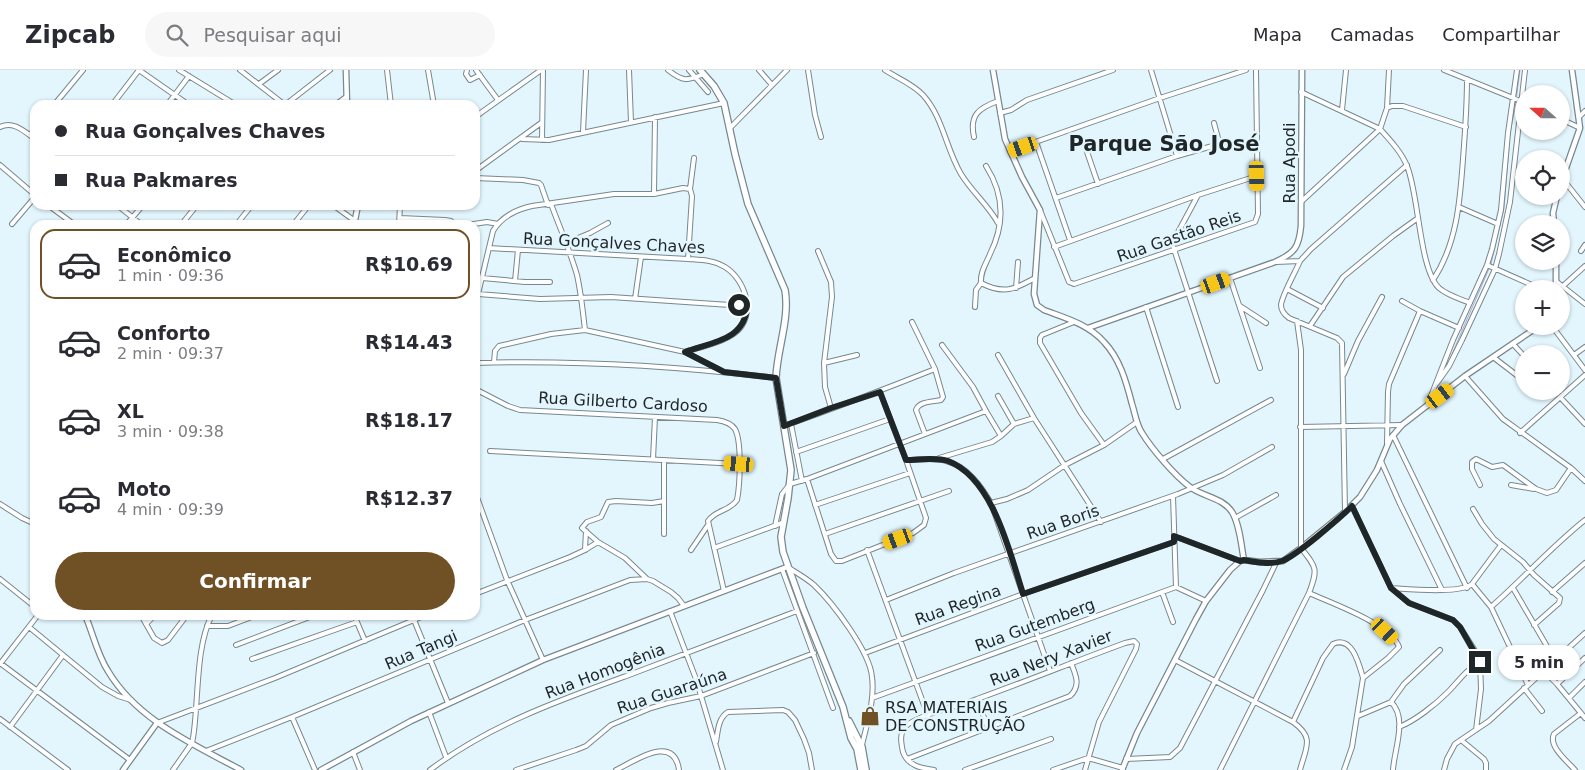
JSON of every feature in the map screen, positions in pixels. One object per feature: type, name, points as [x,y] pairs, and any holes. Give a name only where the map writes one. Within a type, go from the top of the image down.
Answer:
[{"type":"main road","points":[[702,72],[724,103],[748,204],[786,296],[786,311],[776,365],[776,378],[791,470],[781,537],[785,568],[847,719],[861,770]]},
{"type":"main road","points":[[847,719],[857,735],[862,748],[866,770]]},
{"type":"street","points":[[58,100],[82,70]]},
{"type":"street","points":[[116,100],[140,70],[182,100]]},
{"type":"street","points":[[179,70],[228,100]]},
{"type":"street","points":[[240,70],[279,100]]},
{"type":"street","points":[[259,84],[278,70]]},
{"type":"street","points":[[291,100],[330,70]]},
{"type":"street","points":[[346,70],[346,100]]},
{"type":"street","points":[[428,70],[433,100]]},
{"type":"street","points":[[467,70],[466,74],[470,80],[480,74]]},
{"type":"street","points":[[476,70],[498,100]]},
{"type":"street","points":[[480,113],[542,70]]},
{"type":"street","points":[[542,70],[542,140]]},
{"type":"street","points":[[583,132],[586,70]]},
{"type":"street","points":[[630,70],[631,122]]},
{"type":"street","points":[[668,70],[684,80],[696,77],[702,72]]},
{"type":"street","points":[[689,70],[708,92]]},
{"type":"street","points":[[760,70],[772,85]]},
{"type":"street","points":[[730,125],[787,70]]},
{"type":"street","points":[[808,70],[815,115],[821,137]]},
{"type":"street","points":[[885,70],[924,96],[939,121],[948,147],[961,173],[998,223]]},
{"type":"street","points":[[993,70],[1003,129],[1010,151],[1040,210],[1054,247],[1198,195],[1257,176]]},
{"type":"street","points":[[1000,113],[1017,107],[1027,100],[1113,70]]},
{"type":"street","points":[[1151,70],[1177,156]]},
{"type":"street","points":[[1010,151],[1246,70]]},
{"type":"street","name":"Rua Gastão Reis","points":[[1054,247],[1069,282],[1074,284],[1255,222],[1258,214],[1256,70]]},
{"type":"street","name":"Rua Apodi","points":[[1275,262],[1291,253],[1297,247],[1300,239],[1302,201],[1302,70]]},
{"type":"street","points":[[1342,110],[1346,70]]},
{"type":"street","points":[[1302,201],[1380,129],[1386,108],[1389,70]]},
{"type":"street","points":[[1444,70],[1513,98]]},
{"type":"street","points":[[1427,406],[1459,328],[1470,313],[1470,303],[1491,267],[1502,200],[1516,70]]},
{"type":"street","points":[[1524,85],[1525,70]]},
{"type":"street","points":[[1570,159],[1583,126],[1580,119],[1572,70]]},
{"type":"street","points":[[388,71],[391,100]]},
{"type":"street","points":[[170,100],[189,76]]},
{"type":"street","points":[[1434,280],[1449,253],[1459,207],[1466,127],[1467,79]]},
{"type":"street","points":[[1302,92],[1380,129],[1407,165],[1413,186],[1428,264],[1434,280],[1439,288],[1470,303]]},
{"type":"street","points":[[342,100],[346,97]]},
{"type":"street","points":[[974,137],[973,125],[977,112],[988,104],[998,101]]},
{"type":"street","points":[[522,139],[542,140],[724,103]]},
{"type":"street","points":[[1386,108],[1403,106],[1466,127]]},
{"type":"street","points":[[1580,119],[1585,111]]},
{"type":"street","points":[[654,194],[655,117]]},
{"type":"street","points":[[1570,122],[1583,126]]},
{"type":"street","points":[[1056,198],[1177,156],[1216,145],[1218,138],[1214,123]]},
{"type":"street","points":[[0,127],[5,124],[30,135]]},
{"type":"street","points":[[480,168],[541,124]]},
{"type":"street","points":[[1433,389],[1455,356],[1470,313],[1491,267],[1510,202],[1517,140]]},
{"type":"street","points":[[1036,142],[1070,240]]},
{"type":"street","points":[[1086,149],[1098,184]]},
{"type":"street","points":[[688,259],[692,196],[690,189],[694,158]]},
{"type":"street","points":[[1345,512],[1342,343],[1337,338],[1285,315],[1282,310],[1282,300],[1300,261],[1311,249],[1407,165]]},
{"type":"street","points":[[983,284],[982,270],[997,238],[1001,213],[1000,200],[995,183],[986,166]]},
{"type":"street","points":[[1,168],[30,192]]},
{"type":"street","points":[[480,178],[536,182],[541,184],[570,254],[581,296],[585,330]]},
{"type":"street","points":[[481,284],[493,231],[498,224],[520,209],[614,194],[654,194],[682,188],[690,189]]},
{"type":"street","points":[[1570,189],[1585,207]]},
{"type":"street","points":[[1198,195],[1176,236],[1174,250],[1217,381]]},
{"type":"street","points":[[12,224],[30,202]]},
{"type":"street","points":[[1459,207],[1498,224]]},
{"type":"street","points":[[54,210],[67,220]]},
{"type":"street","points":[[123,210],[136,220]]},
{"type":"street","points":[[133,218],[139,210]]},
{"type":"street","points":[[185,220],[193,210]]},
{"type":"street","points":[[240,220],[248,210]]},
{"type":"street","points":[[297,220],[305,210]]},
{"type":"street","points":[[339,210],[350,220]]},
{"type":"street","points":[[400,210],[400,218],[445,220]]},
{"type":"street","points":[[1040,210],[1034,294],[1037,305],[1044,310],[1088,328],[1105,343],[1120,365],[1137,422],[1146,439],[1192,488],[1227,506],[1235,518],[1242,561]]},
{"type":"street","points":[[1310,326],[1343,277],[1418,218]]},
{"type":"street","points":[[480,223],[498,224]]},
{"type":"street","points":[[566,242],[590,233],[608,223]]},
{"type":"street","points":[[1581,251],[1585,245]]},
{"type":"street","name":"Rua Gonçalves Chaves","points":[[489,248],[713,262],[726,267],[740,282],[747,304]]},
{"type":"street","points":[[515,281],[518,250]]},
{"type":"street","points":[[818,250],[831,282],[832,297],[824,364],[825,387],[831,408]]},
{"type":"street","points":[[635,300],[641,257]]},
{"type":"street","points":[[1088,328],[1275,262],[1300,261]]},
{"type":"street","points":[[1016,288],[1018,262]]},
{"type":"street","points":[[1570,280],[1585,266]]},
{"type":"street","points":[[1491,267],[1521,280]]},
{"type":"street","points":[[482,278],[550,282]]},
{"type":"street","points":[[983,284],[1005,290],[1016,288],[1035,278]]},
{"type":"street","points":[[1230,278],[1260,368]]},
{"type":"street","points":[[975,307],[976,290],[983,284]]},
{"type":"street","points":[[1288,289],[1322,308]]},
{"type":"street","points":[[1570,292],[1585,304]]},
{"type":"street","points":[[480,295],[540,298],[581,296],[709,303],[730,306],[747,304],[747,313],[743,323],[734,334],[685,352]]},
{"type":"street","points":[[1344,374],[1358,341],[1382,297]]},
{"type":"street","points":[[1402,301],[1459,328]]},
{"type":"street","points":[[1240,306],[1266,323]]},
{"type":"street","points":[[1146,307],[1178,407]]},
{"type":"street","points":[[1387,444],[1389,384],[1420,311]]},
{"type":"street","points":[[1220,770],[1315,578],[1315,568],[1301,548],[1301,350],[1298,321]]},
{"type":"street","points":[[912,322],[935,369],[943,398],[918,405],[916,410],[926,434]]},
{"type":"street","points":[[1074,322],[1042,335],[1040,340],[1042,348],[1081,413],[1104,445]]},
{"type":"street","points":[[494,362],[495,351],[499,346],[552,334],[585,330],[685,352],[724,372]]},
{"type":"street","points":[[1174,536],[1242,561],[1276,563],[1287,559],[1352,506],[1365,491],[1381,461],[1387,444],[1402,426],[1465,376],[1526,335]]},
{"type":"street","points":[[1559,335],[1585,370]]},
{"type":"street","points":[[942,345],[973,387],[986,412],[1002,436]]},
{"type":"street","points":[[1574,355],[1585,347]]},
{"type":"street","points":[[824,364],[857,355]]},
{"type":"street","points":[[998,355],[1034,418],[1101,522]]},
{"type":"street","points":[[1493,358],[1515,374]]},
{"type":"street","points":[[480,363],[593,363],[724,372],[776,378]]},
{"type":"street","points":[[784,426],[880,392],[935,369]]},
{"type":"street","points":[[1570,388],[1585,374]]},
{"type":"street","points":[[1465,376],[1495,412],[1520,433],[1571,468],[1585,481]]},
{"type":"street","name":"Rua Gilberto Cardoso","points":[[480,392],[500,403],[520,410],[655,416],[726,422],[734,428],[738,440],[739,464]]},
{"type":"street","points":[[791,424],[804,480],[815,505],[831,554],[836,561],[842,561],[920,530],[926,521],[906,460],[880,392]]},
{"type":"street","points":[[998,396],[1014,424]]},
{"type":"street","points":[[1163,459],[1271,400]]},
{"type":"street","points":[[1520,433],[1557,400]]},
{"type":"street","points":[[1563,400],[1585,424]]},
{"type":"street","points":[[775,526],[781,496],[790,484],[986,412]]},
{"type":"street","points":[[653,459],[655,416]]},
{"type":"street","points":[[936,459],[984,445],[1002,436],[1014,424],[1034,418]]},
{"type":"street","points":[[796,452],[890,419]]},
{"type":"street","points":[[991,503],[1007,500],[1028,490],[1065,465],[1104,445],[1137,422]]},
{"type":"street","points":[[1300,427],[1402,426]]},
{"type":"street","points":[[1393,435],[1467,588]]},
{"type":"street","name":"Rua Boris","points":[[886,600],[954,573],[1172,496],[1223,475],[1272,448]]},
{"type":"street","points":[[490,451],[739,464],[740,475],[737,500],[728,509],[711,517],[708,525],[691,550]]},
{"type":"street","points":[[906,460],[936,459],[947,461],[964,471],[980,486],[991,503],[1050,671]]},
{"type":"street","points":[[664,460],[664,534]]},
{"type":"street","points":[[1480,485],[1472,468],[1472,462],[1478,460],[1492,467],[1503,465],[1536,489],[1552,493],[1565,479],[1571,468]]},
{"type":"street","points":[[1381,461],[1442,590]]},
{"type":"street","points":[[815,505],[910,473]]},
{"type":"street","points":[[1511,485],[1536,489]]},
{"type":"street","points":[[825,534],[949,491]]},
{"type":"street","points":[[1235,518],[1276,495]]},
{"type":"street","points":[[1172,496],[1176,587],[1206,601]]},
{"type":"street","points":[[585,550],[584,530],[587,522],[601,517],[606,504],[612,501],[664,502]]},
{"type":"street","points":[[0,504],[30,522]]},
{"type":"street","points":[[480,505],[507,580],[543,660]]},
{"type":"street","points":[[1352,506],[1391,588],[1409,603],[1453,620],[1460,627],[1480,662],[1481,689],[1476,730]]},
{"type":"street","points":[[1473,510],[1482,524],[1501,545],[1523,562],[1560,598],[1559,603],[1534,625]]},
{"type":"street","points":[[1490,607],[1513,588],[1585,520]]},
{"type":"street","points":[[714,548],[782,524]]},
{"type":"street","points":[[708,525],[724,591]]},
{"type":"street","points":[[584,530],[598,542],[625,558],[647,579],[671,592],[684,606]]},
{"type":"street","points":[[480,592],[507,580],[546,567],[585,550],[598,542]]},
{"type":"street","name":"Rua Regina","points":[[865,653],[1023,594],[1174,542]]},
{"type":"street","points":[[1391,588],[1442,590],[1467,588],[1501,545]]},
{"type":"street","points":[[866,550],[928,716]]},
{"type":"street","points":[[1052,770],[1088,758],[1123,769],[1137,733],[1206,601],[1230,570],[1242,561]]},
{"type":"street","points":[[1126,759],[1170,757],[1176,753],[1276,563]]},
{"type":"street","points":[[1552,592],[1585,563]]},
{"type":"street","points":[[321,770],[429,712],[543,660],[785,568]]},
{"type":"street","points":[[785,568],[797,611],[824,679],[833,708]]},
{"type":"street","points":[[785,568],[813,584],[825,597],[865,653],[872,675],[872,698],[862,748]]},
{"type":"street","points":[[0,579],[30,603]]},
{"type":"street","name":"Rua Tangi","points":[[206,751],[525,620],[630,580],[647,579]]},
{"type":"street","points":[[1472,584],[1490,607],[1526,686],[1542,711]]},
{"type":"street","name":"Rua Gutemberg","points":[[872,698],[1176,587]]},
{"type":"street","points":[[1513,588],[1556,660]]},
{"type":"street","points":[[1162,592],[1173,622]]},
{"type":"street","points":[[1309,593],[1373,623],[1398,644],[1397,650],[1363,678]]},
{"type":"street","points":[[670,611],[701,696],[722,769]]},
{"type":"street","name":"Rua Homogênia","points":[[430,770],[446,757],[516,720],[565,698],[797,611]]},
{"type":"street","points":[[34,620],[0,663],[130,760]]},
{"type":"street","points":[[87,620],[107,670],[131,700],[157,723],[233,768],[241,770]]},
{"type":"street","points":[[144,620],[157,642],[162,643],[168,640],[183,620]]},
{"type":"street","points":[[146,624],[150,620]]},
{"type":"street","points":[[173,770],[192,743],[202,650],[210,620]]},
{"type":"street","points":[[207,626],[228,626],[244,620]]},
{"type":"street","points":[[236,645],[302,620]]},
{"type":"street","points":[[123,770],[157,723],[275,678],[414,620],[448,703]]},
{"type":"street","points":[[252,659],[357,622],[365,640]]},
{"type":"street","points":[[29,627],[102,687],[118,696],[131,700]]},
{"type":"street","points":[[1444,770],[1455,744],[1489,721],[1585,633]]},
{"type":"street","name":"Rua Nery Xavier","points":[[907,759],[900,738],[902,731],[914,722],[1132,640],[1137,644],[1100,722],[1085,770]]},
{"type":"street","points":[[1293,722],[1324,658],[1333,644],[1342,642],[1346,644],[1353,652],[1363,678],[1352,747],[1344,770]]},
{"type":"street","points":[[1358,716],[1391,702],[1404,684],[1440,650]]},
{"type":"street","name":"Rua Guaraúna","points":[[516,770],[586,746],[611,724],[652,708],[701,696],[814,654]]},
{"type":"street","points":[[10,727],[63,655]]},
{"type":"street","points":[[1557,684],[1585,658]]},
{"type":"street","points":[[1175,660],[1293,722],[1306,732],[1307,746],[1300,770]]},
{"type":"street","points":[[1399,727],[1410,722],[1441,699],[1472,667],[1480,662]]},
{"type":"street","points":[[907,759],[1070,696],[1077,688],[1077,681],[1071,663]]},
{"type":"street","points":[[1543,670],[1585,718]]},
{"type":"street","points":[[824,679],[830,675]]},
{"type":"street","points":[[1569,698],[1585,682]]},
{"type":"street","points":[[977,699],[988,728]]},
{"type":"street","points":[[1391,702],[1396,709],[1399,727],[1393,770]]},
{"type":"street","points":[[715,743],[720,720],[728,712],[783,710],[791,715],[799,728],[809,753],[812,770]]},
{"type":"street","points":[[429,712],[446,757]]},
{"type":"street","points":[[1575,770],[1553,744],[1552,738],[1554,734],[1581,713]]},
{"type":"street","points":[[151,717],[151,731]]},
{"type":"street","points":[[292,717],[314,770]]},
{"type":"street","points":[[0,719],[68,770]]},
{"type":"street","points":[[965,770],[1051,739]]},
{"type":"street","points":[[1461,740],[1484,759],[1487,765],[1486,770]]},
{"type":"street","points":[[616,770],[647,755],[668,751],[676,757],[679,770]]},
{"type":"street","points":[[353,752],[360,770]]},
{"type":"street","points":[[907,759],[920,768],[934,770]]},
{"type":"waterway","points":[[1509,138],[1520,70]]},
{"type":"waterway","points":[[1449,361],[1491,264],[1504,208],[1509,147]]},
{"type":"place","name":"RSA MATERIAIS DE CONSTRUÇÃO","points":[[870,716]]},
{"type":"district","name":"Parque São José","points":[[1164,144]]},
{"type":"route","points":[[739,305],[747,304],[747,313],[743,323],[734,334],[725,339],[685,352],[724,372],[776,378],[784,426],[880,392],[906,460],[936,459],[947,461],[964,471],[980,486],[991,503],[1023,594],[1174,542],[1174,536],[1240,561],[1276,563],[1287,559],[1352,506],[1391,588],[1398,596],[1409,603],[1453,620],[1460,627],[1480,662]]}]
